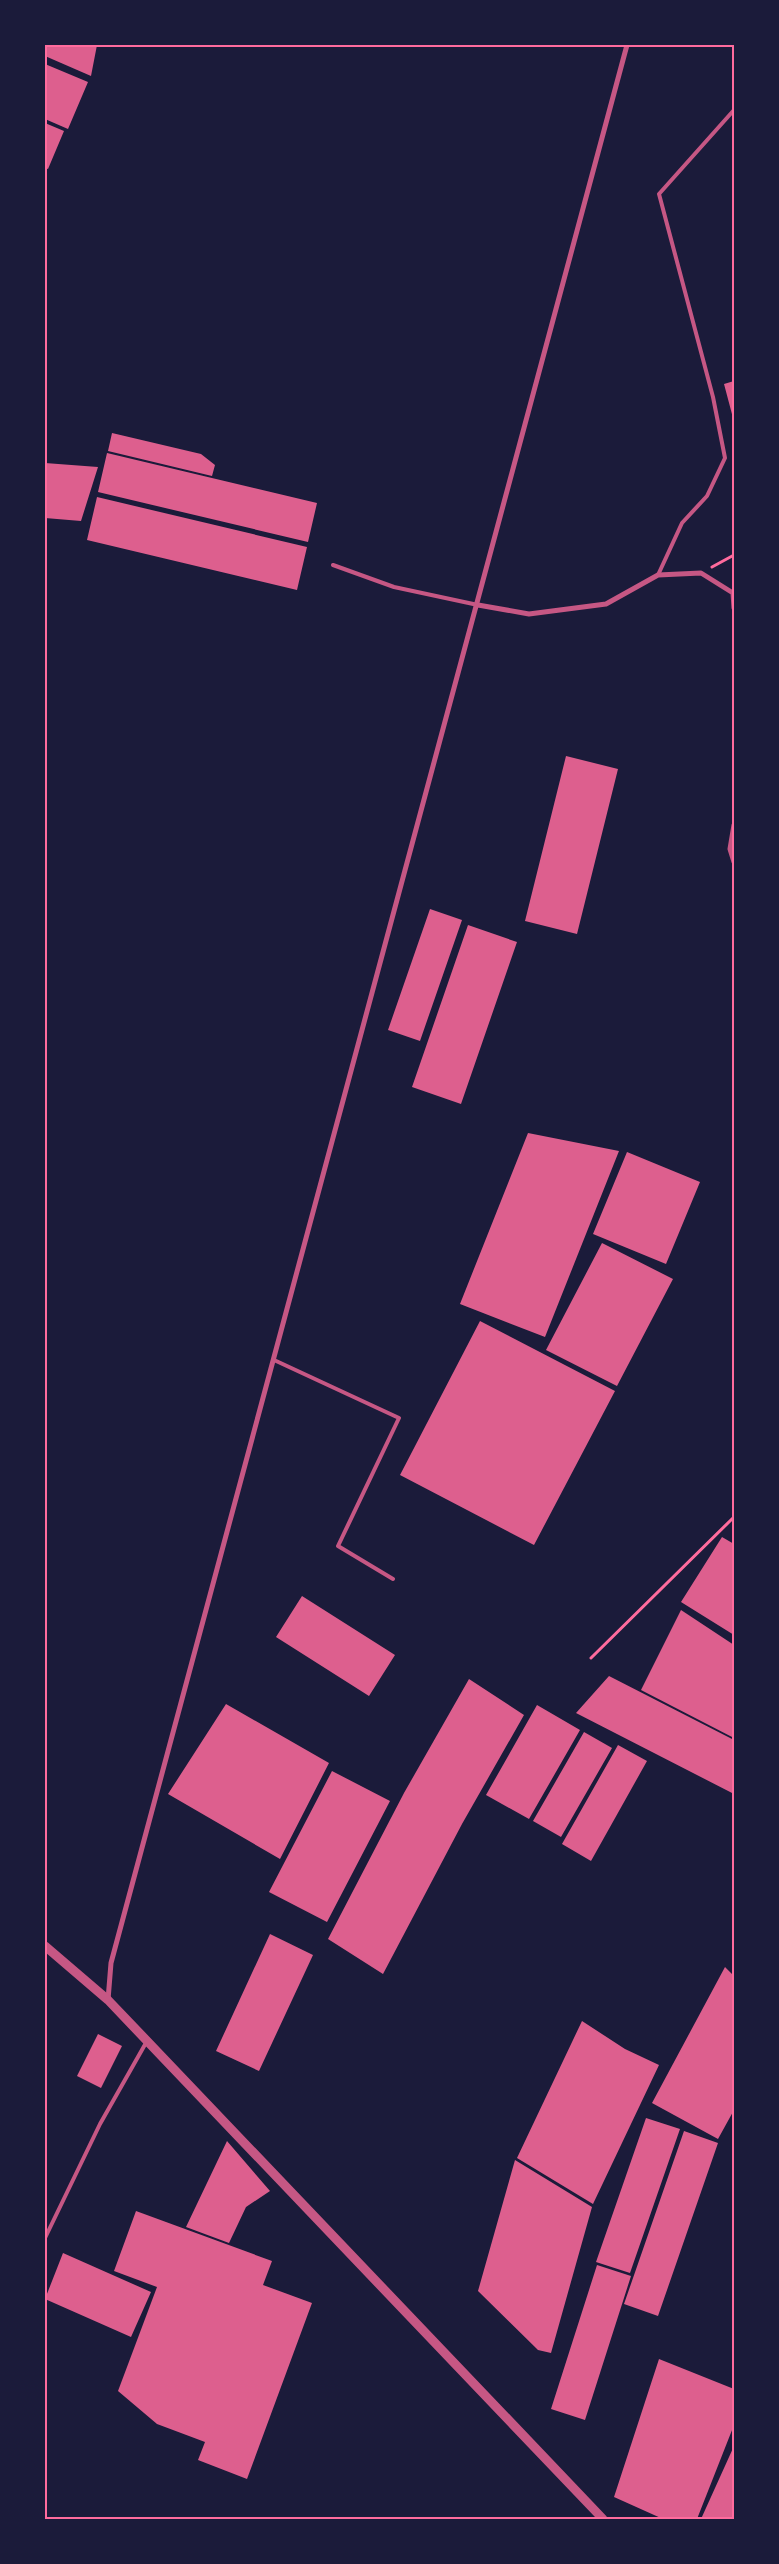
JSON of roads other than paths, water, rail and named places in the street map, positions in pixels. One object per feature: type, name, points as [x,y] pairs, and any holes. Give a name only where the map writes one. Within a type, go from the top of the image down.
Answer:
[{"type":"street","points":[[108,2000],[111,1963],[478,605],[627,45]]},
{"type":"street","points":[[478,605],[529,614],[606,604],[658,574],[701,573],[733,593],[734,608]]},
{"type":"street","points":[[734,825],[730,849],[734,862]]},
{"type":"street","points":[[45,1946],[108,2000],[604,2519]]},
{"type":"lane","points":[[658,574],[682,523],[707,496],[725,458],[713,397],[659,194],[734,110]]},
{"type":"lane","points":[[333,565],[394,587],[478,605]]},
{"type":"lane","points":[[274,1360],[399,1418],[338,1546],[393,1579]]},
{"type":"lane","points":[[45,2238],[100,2124],[147,2041]]}]
